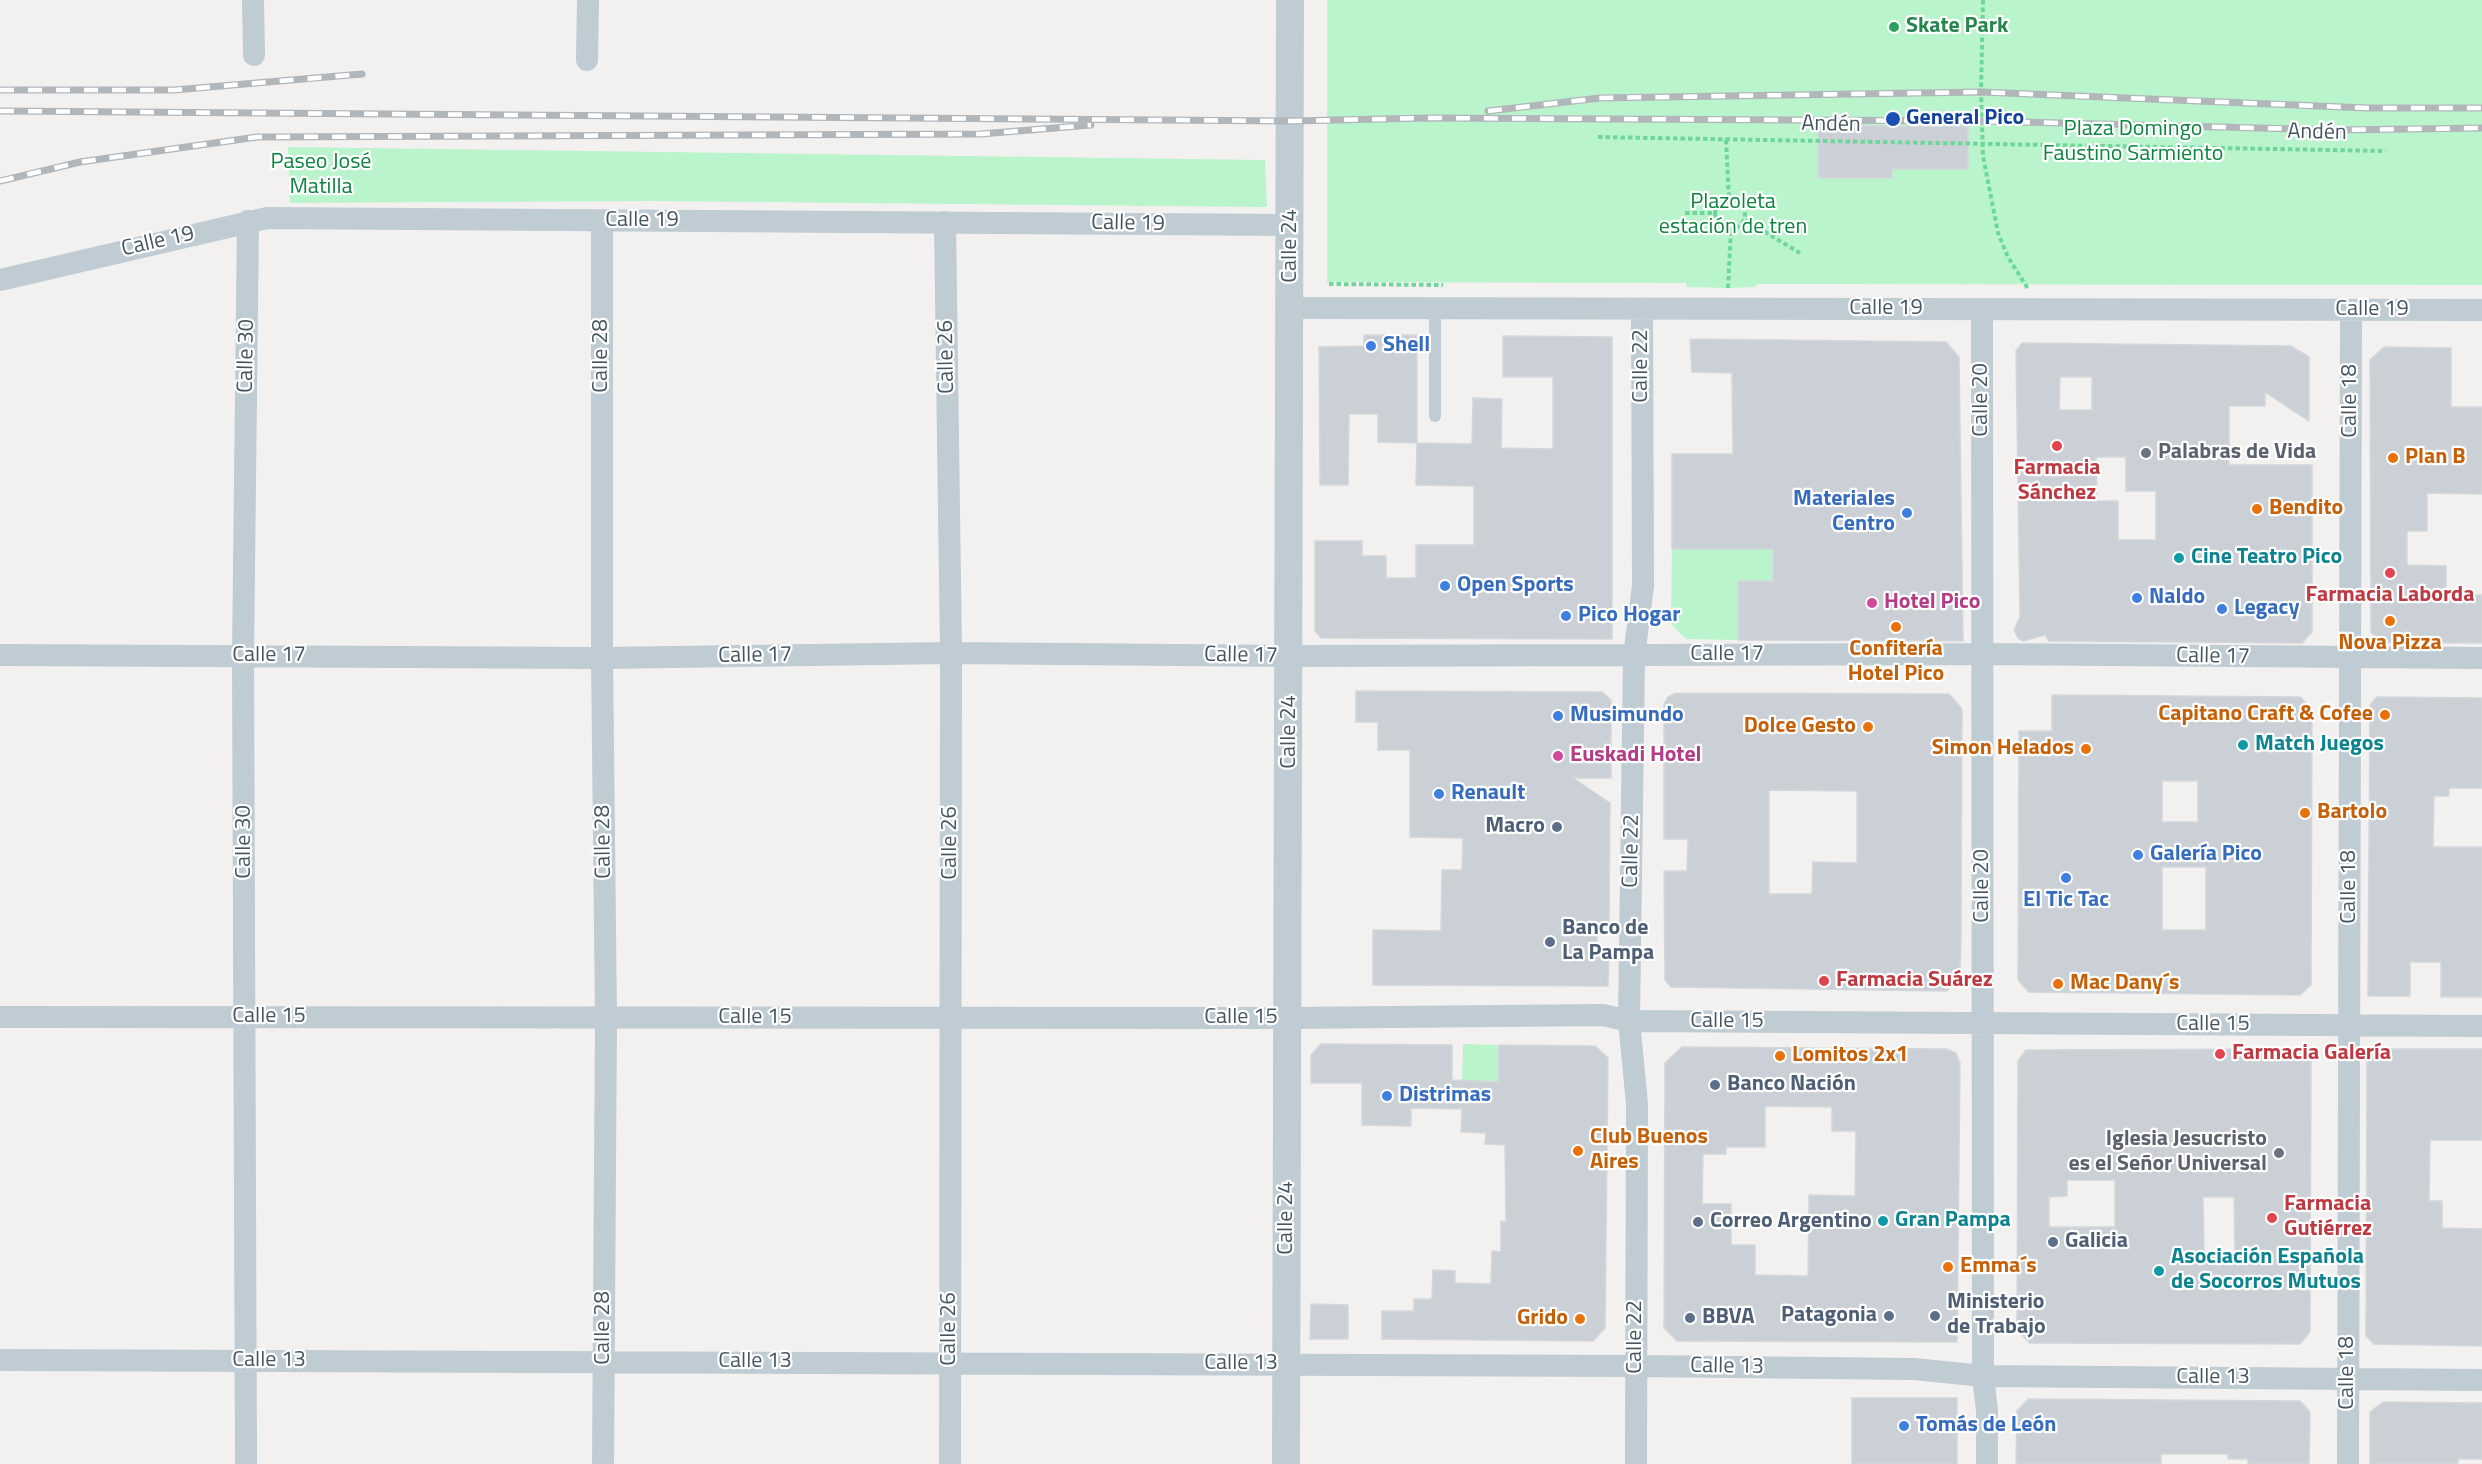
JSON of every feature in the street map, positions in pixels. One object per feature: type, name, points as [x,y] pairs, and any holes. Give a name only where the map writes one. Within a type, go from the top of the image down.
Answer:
[{"type":"street","points":[[253,0],[254,55]]},
{"type":"street","points":[[587,60],[588,0]]},
{"type":"street","name":"Calle 24","points":[[1286,1464],[1291,308],[1290,0]]},
{"type":"street","name":"Calle 19","points":[[0,280],[267,218],[1290,225]]},
{"type":"street","name":"Calle 30","points":[[246,1464],[243,656],[248,221]]},
{"type":"street","name":"Calle 28","points":[[602,221],[602,658],[606,1018],[603,1464]]},
{"type":"street","name":"Calle 26","points":[[945,222],[951,653],[950,1464]]},
{"type":"street","name":"Calle 19","points":[[1291,308],[1728,310],[2030,307],[2482,310]]},
{"type":"street","name":"Calle 20","points":[[1982,309],[1983,1376],[1987,1411],[1987,1464]]},
{"type":"street","name":"Calle 22","points":[[1636,1464],[1637,1104],[1629,1021],[1634,656],[1643,586],[1642,310]]},
{"type":"street","name":"Calle 18","points":[[2348,1464],[2351,310]]},
{"type":"street","name":"Calle 17","points":[[0,655],[602,658],[951,653],[1290,656],[1983,654],[2482,658]]},
{"type":"street","name":"Calle 15","points":[[0,1017],[1288,1018],[1603,1015],[1629,1021],[2482,1026]]},
{"type":"street","name":"Calle 13","points":[[0,1360],[1636,1366],[1914,1369],[1983,1376],[2482,1380]]},
{"type":"lane","points":[[1435,416],[1436,309]]},
{"type":"path","points":[[1983,0],[1981,144],[1998,233],[2008,257],[2029,290],[2030,307]]},
{"type":"path","name":"Andén","points":[[1598,137],[2386,151]]},
{"type":"path","points":[[1726,139],[1729,199]]},
{"type":"path","points":[[1729,199],[1718,204],[1715,213],[1720,223],[1731,229],[1738,227],[1745,220]]},
{"type":"path","points":[[1729,199],[1743,208],[1745,220],[1800,253]]},
{"type":"path","points":[[1685,213],[1715,213]]},
{"type":"path","points":[[1728,310],[1731,229]]},
{"type":"green space","name":"Plaza Domingo Faustino Sarmiento","points":[[1327,0],[2482,0],[2482,285],[1757,284],[1755,287],[1728,288],[1687,287],[1686,283],[1327,282]]},
{"type":"green space","name":"Paseo José Matilla","points":[[288,147],[1265,160],[1267,207],[653,201],[290,203]]},
{"type":"green space","points":[[1672,549],[1773,549],[1773,581],[1738,640],[1686,639],[1671,624]]},
{"type":"green space","points":[[1463,1044],[1499,1045],[1498,1082],[1481,1081],[1462,1089]]},
{"type":"building","points":[[1818,126],[1968,126],[1968,169],[1892,169],[1892,178],[1818,178]]},
{"type":"building","points":[[1364,335],[1417,335],[1417,443],[1378,442],[1378,414],[1349,414],[1348,485],[1320,485],[1319,347],[1364,346]]},
{"type":"building","points":[[1503,336],[1612,337],[1612,639],[1321,638],[1315,631],[1315,541],[1362,541],[1362,556],[1386,556],[1386,578],[1416,578],[1416,545],[1474,545],[1474,486],[1416,485],[1417,443],[1472,444],[1473,398],[1502,399],[1501,448],[1553,449],[1553,377],[1503,377]]},
{"type":"building","points":[[1690,339],[1946,342],[1959,357],[1963,641],[1738,640],[1738,581],[1773,581],[1773,549],[1672,549],[1672,454],[1733,454],[1732,373],[1692,372]]},
{"type":"building","points":[[2022,343],[2291,346],[2309,357],[2309,421],[2265,392],[2265,406],[2229,406],[2229,465],[2312,465],[2312,632],[2302,643],[2049,641],[2045,635],[2023,641],[2018,638],[2014,630],[2020,617],[2016,351]],"holes":[[[2060,377],[2092,377],[2092,410],[2059,410]],[[2096,457],[2126,457],[2126,491],[2156,491],[2156,540],[2118,540],[2118,501],[2097,501]]]},
{"type":"building","points":[[2384,347],[2451,348],[2451,407],[2482,407],[2482,494],[2427,493],[2427,531],[2407,531],[2407,565],[2446,566],[2446,595],[2482,595],[2482,643],[2381,643],[2371,632],[2370,360]]},
{"type":"building","points":[[1356,691],[1602,692],[1611,700],[1611,778],[1573,778],[1610,803],[1609,927],[1597,927],[1597,957],[1609,957],[1608,986],[1373,985],[1373,930],[1441,931],[1442,870],[1462,870],[1463,838],[1410,837],[1410,750],[1378,750],[1378,722],[1356,722]]},
{"type":"building","points":[[1676,693],[1949,694],[1962,709],[1961,935],[1960,976],[1947,991],[1671,987],[1665,980],[1664,871],[1687,871],[1688,839],[1664,839],[1664,704],[1668,697]],"holes":[[[1769,790],[1857,791],[1857,863],[1813,862],[1812,894],[1769,894]]]},
{"type":"building","points":[[2052,695],[2300,697],[2312,709],[2311,985],[2300,995],[2029,992],[2018,980],[2019,731],[2052,731]],"holes":[[[2162,781],[2198,781],[2198,822],[2162,822]],[[2162,867],[2206,867],[2206,930],[2162,930]]]},
{"type":"building","points":[[2377,697],[2482,698],[2482,788],[2449,788],[2449,796],[2434,796],[2433,847],[2482,847],[2482,997],[2441,997],[2441,962],[2410,962],[2410,996],[2368,996],[2370,705]]},
{"type":"building","points":[[1321,1044],[1452,1045],[1452,1080],[1498,1082],[1499,1045],[1595,1046],[1608,1058],[1605,1328],[1593,1341],[1382,1339],[1382,1311],[1414,1311],[1414,1299],[1432,1299],[1433,1270],[1455,1271],[1455,1283],[1491,1284],[1492,1251],[1501,1252],[1501,1221],[1506,1222],[1505,1145],[1485,1144],[1486,1133],[1461,1132],[1462,1109],[1411,1108],[1411,1126],[1362,1125],[1362,1083],[1311,1083],[1311,1055]]},
{"type":"building","points":[[1682,1047],[1946,1049],[1956,1053],[1960,1063],[1957,1342],[1677,1341],[1664,1328],[1665,1063]],"holes":[[[1765,1106],[1832,1107],[1832,1131],[1856,1131],[1855,1196],[1809,1195],[1808,1276],[1755,1275],[1755,1245],[1731,1245],[1731,1204],[1702,1204],[1703,1154],[1726,1154],[1726,1147],[1765,1147]]]},
{"type":"building","points":[[2303,1049],[2311,1058],[2310,1332],[2300,1344],[2030,1343],[2017,1330],[2018,1061],[2026,1050]],"holes":[[[2067,1180],[2115,1180],[2115,1227],[2049,1227],[2049,1197],[2067,1196]],[[2203,1197],[2234,1197],[2235,1254],[2204,1252]]]},
{"type":"building","points":[[2378,1049],[2482,1049],[2482,1140],[2430,1140],[2429,1201],[2442,1201],[2442,1228],[2482,1229],[2482,1346],[2374,1344],[2366,1336],[2367,1060]]},
{"type":"building","points":[[1311,1304],[1348,1305],[1348,1339],[1310,1339]]},
{"type":"building","name":"Tomás de León","points":[[1852,1398],[1957,1398],[1957,1464],[1852,1464]]},
{"type":"building","points":[[2028,1399],[2300,1401],[2310,1412],[2309,1464],[2248,1464],[2248,1459],[2228,1459],[2228,1454],[2161,1454],[2161,1464],[2016,1464],[2017,1411]]},
{"type":"building","points":[[2383,1402],[2482,1403],[2482,1459],[2458,1459],[2458,1464],[2370,1464],[2370,1412]]},
{"type":"railway","points":[[0,90],[174,90],[362,74]]},
{"type":"railway","points":[[1488,111],[1600,98],[1981,92],[2367,108],[2482,108]]},
{"type":"railway","points":[[0,111],[1290,121],[1428,118],[1981,121],[2338,130],[2482,128]]},
{"type":"railway","points":[[0,181],[80,162],[257,137],[981,134],[1091,125]]},
{"type":"place","name":"Skate Park","points":[[1894,27]]},
{"type":"place","name":"General Pico","points":[[1893,119]]},
{"type":"place","name":"Shell","points":[[1371,346]]},
{"type":"place","name":"Farmacia Sánchez","points":[[2057,446]]},
{"type":"place","name":"Palabras de Vida","points":[[2146,453]]},
{"type":"place","name":"Plan B","points":[[2393,458]]},
{"type":"place","name":"Bendito","points":[[2257,509]]},
{"type":"place","name":"Materiales Centro","points":[[1907,513]]},
{"type":"place","name":"Cine Teatro Pico","points":[[2179,558]]},
{"type":"place","name":"Farmacia Laborda","points":[[2390,573]]},
{"type":"place","name":"Open Sports","points":[[1445,586]]},
{"type":"place","name":"Naldo","points":[[2137,598]]},
{"type":"place","name":"Hotel Pico","points":[[1872,603]]},
{"type":"place","name":"Legacy","points":[[2222,609]]},
{"type":"place","name":"Pico Hogar","points":[[1566,616]]},
{"type":"place","name":"Nova Pizza","points":[[2390,621]]},
{"type":"place","name":"Confitería Hotel Pico","points":[[1896,627]]},
{"type":"place","name":"Capitano Craft & Cofee","points":[[2385,715]]},
{"type":"place","name":"Musimundo","points":[[1558,716]]},
{"type":"place","name":"Dolce Gesto","points":[[1868,727]]},
{"type":"place","name":"Match Juegos","points":[[2243,745]]},
{"type":"place","name":"Simon Helados","points":[[2086,749]]},
{"type":"place","name":"Euskadi Hotel","points":[[1558,756]]},
{"type":"place","name":"Renault","points":[[1439,794]]},
{"type":"place","name":"Bartolo","points":[[2305,813]]},
{"type":"place","name":"Macro","points":[[1557,827]]},
{"type":"place","name":"Galería Pico","points":[[2138,855]]},
{"type":"place","name":"El Tic Tac","points":[[2066,878]]},
{"type":"place","name":"Banco de La Pampa","points":[[1550,942]]},
{"type":"place","name":"Farmacia Suárez","points":[[1824,981]]},
{"type":"place","name":"Mac Dany´s","points":[[2058,984]]},
{"type":"place","name":"Farmacia Galería","points":[[2220,1054]]},
{"type":"place","name":"Lomitos 2x1","points":[[1780,1056]]},
{"type":"place","name":"Banco Nación","points":[[1715,1085]]},
{"type":"place","name":"Distrimas","points":[[1387,1096]]},
{"type":"place","name":"Club Buenos Aires","points":[[1578,1151]]},
{"type":"place","name":"Iglesia Jesucristo es el Señor Universal","points":[[2279,1153]]},
{"type":"place","name":"Farmacia Gutiérrez","points":[[2272,1218]]},
{"type":"place","name":"Gran Pampa","points":[[1883,1221]]},
{"type":"place","name":"Correo Argentino","points":[[1698,1222]]},
{"type":"place","name":"Galicia","points":[[2053,1242]]},
{"type":"place","name":"Emma´s","points":[[1948,1267]]},
{"type":"place","name":"Asociación Española de Socorros Mutuos","points":[[2159,1271]]},
{"type":"place","name":"Patagonia","points":[[1889,1316]]},
{"type":"place","name":"Ministerio de Trabajo","points":[[1935,1316]]},
{"type":"place","name":"BBVA","points":[[1690,1318]]},
{"type":"place","name":"Grido","points":[[1580,1319]]},
{"type":"place","name":"Tomás de León","points":[[1904,1426]]},
{"type":"park label","name":"Plazoleta estación de tren","points":[[1733,216]]}]
